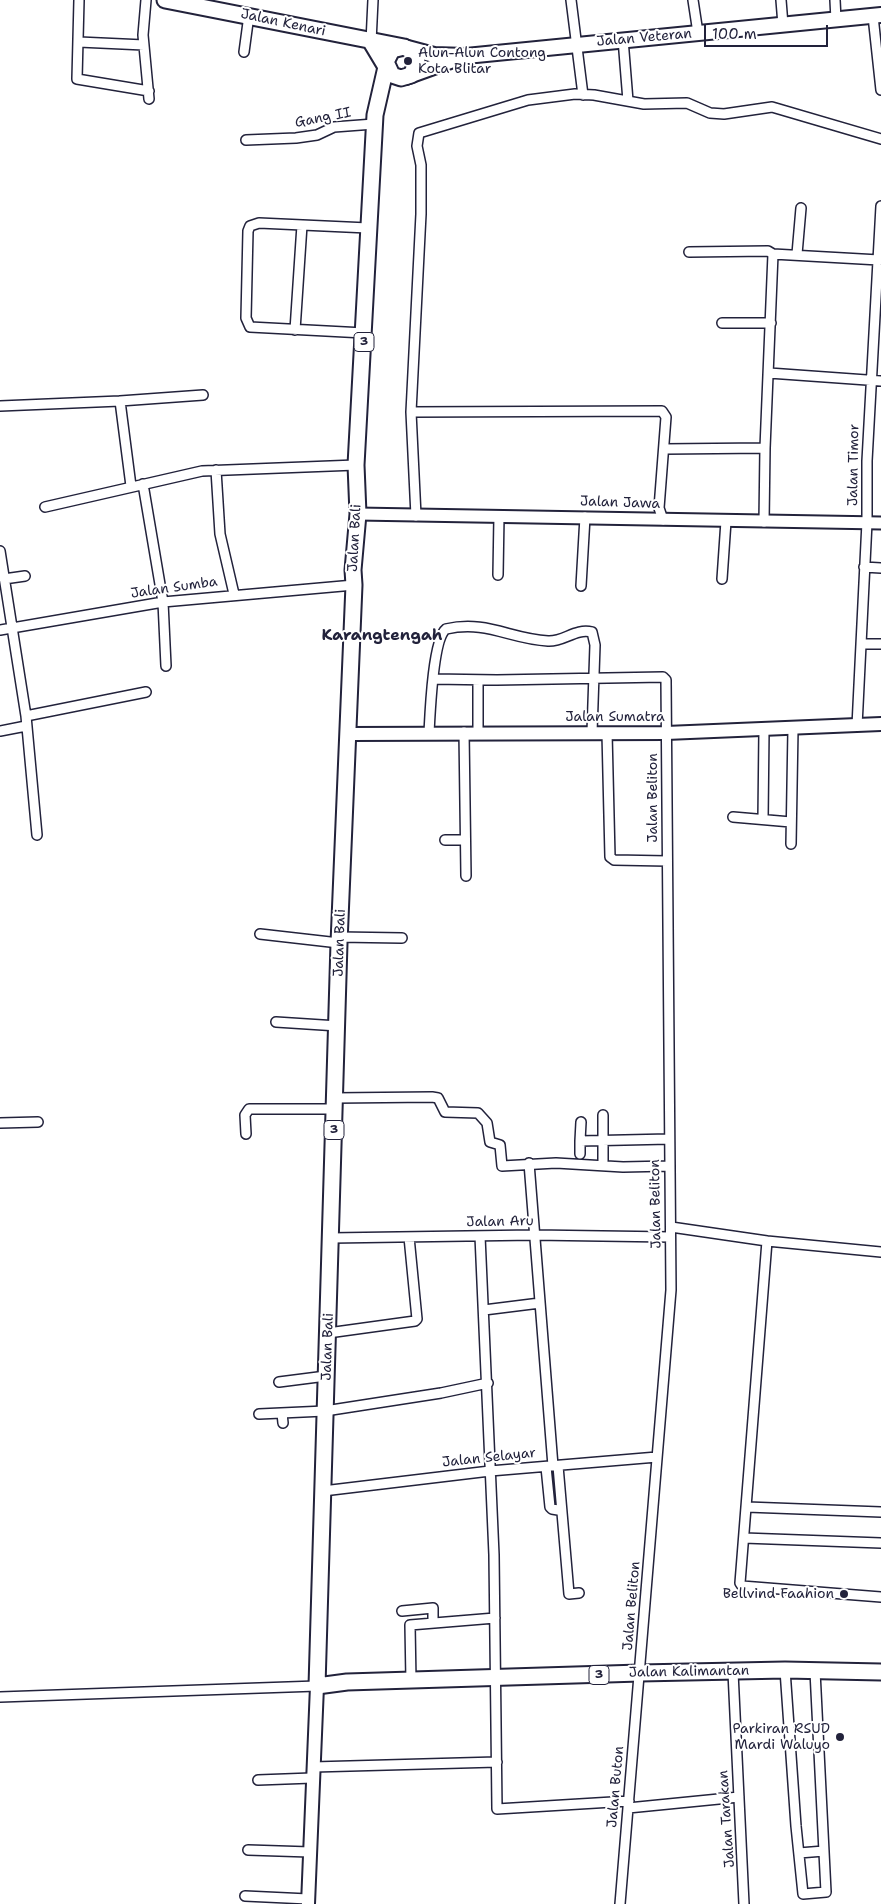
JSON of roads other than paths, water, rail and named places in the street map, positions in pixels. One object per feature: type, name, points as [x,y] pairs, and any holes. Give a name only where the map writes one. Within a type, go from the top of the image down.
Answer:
[{"type":"highway","name":"Jalan Kenari","points":[[165,0],[215,5],[248,16],[404,47]]},
{"type":"highway","points":[[372,42],[386,67],[396,77],[406,77]]},
{"type":"highway","name":"3","points":[[404,47],[413,52],[417,62],[414,71],[390,90],[375,119],[387,58],[392,50],[404,47]]},
{"type":"highway","name":"Jalan Bali","points":[[317,1686],[338,1026],[339,940],[349,734],[353,576],[358,514],[356,465],[375,119]]},
{"type":"highway","name":"Jalan Kalimantan","points":[[317,1686],[347,1682],[495,1679],[640,1673],[785,1670],[881,1672]]},
{"type":"main road","name":"Jalan Veteran","points":[[404,47],[434,55],[466,56],[623,39],[877,16]]},
{"type":"main road","name":"Jalan Veteran","points":[[406,77],[466,56]]},
{"type":"main road","name":"Jalan Sumatra","points":[[349,734],[464,732],[666,733],[881,724]]},
{"type":"main road","name":"Jalan Bali","points":[[308,1901],[317,1686]]},
{"type":"street","points":[[79,0],[77,78],[149,95],[144,45],[146,0]]},
{"type":"street","points":[[372,42],[373,0]]},
{"type":"street","points":[[571,0],[582,91]]},
{"type":"street","points":[[694,0],[698,33]]},
{"type":"street","points":[[780,0],[783,25]]},
{"type":"street","points":[[836,0],[836,20]]},
{"type":"street","points":[[244,52],[248,16]]},
{"type":"street","points":[[877,16],[881,90]]},
{"type":"street","points":[[623,39],[628,98]]},
{"type":"street","points":[[79,42],[144,45]]},
{"type":"street","points":[[416,516],[411,412],[421,205],[421,165],[417,136],[423,130],[521,102],[582,91],[628,98],[644,104],[687,103],[710,113],[724,114],[772,107],[881,139]]},
{"type":"street","name":"Gang II","points":[[246,140],[296,138],[317,135],[334,127],[375,119]]},
{"type":"street","name":"Jalan Timor","points":[[857,726],[867,522],[867,461],[876,381],[881,206]]},
{"type":"street","points":[[797,254],[801,208]]},
{"type":"street","points":[[364,334],[255,328],[246,324],[248,231],[250,226],[259,222],[368,228]]},
{"type":"street","points":[[295,330],[302,225]]},
{"type":"street","points":[[688,252],[768,251],[773,254],[879,260]]},
{"type":"street","points":[[764,522],[773,254]]},
{"type":"street","points":[[722,323],[771,323]]},
{"type":"street","points":[[769,373],[876,381]]},
{"type":"street","points":[[0,406],[120,401],[203,394]]},
{"type":"street","points":[[120,401],[131,486]]},
{"type":"street","points":[[411,412],[662,411],[666,417],[659,508],[663,520]]},
{"type":"street","points":[[665,449],[765,448]]},
{"type":"street","points":[[45,507],[181,475],[216,470],[356,465]]},
{"type":"street","points":[[216,470],[220,534],[234,594]]},
{"type":"street","points":[[143,484],[163,602],[166,666]]},
{"type":"street","name":"Jalan Jawa","points":[[358,514],[881,523]]},
{"type":"street","points":[[498,575],[499,516]]},
{"type":"street","points":[[581,586],[585,517]]},
{"type":"street","points":[[722,579],[726,521]]},
{"type":"street","points":[[0,552],[26,721],[37,835]]},
{"type":"street","points":[[864,567],[881,568]]},
{"type":"street","points":[[4,579],[25,576]]},
{"type":"street","name":"Jalan Sumba","points":[[0,630],[163,602],[234,594],[353,576]]},
{"type":"street","points":[[429,733],[433,679],[442,632],[446,629],[464,626],[486,626],[548,641],[580,630],[592,632],[594,636],[595,678],[592,732]]},
{"type":"street","points":[[861,644],[881,644]]},
{"type":"street","name":"Jalan Beliton","points":[[595,678],[664,677],[666,680],[668,1139],[671,1290],[640,1673]]},
{"type":"street","points":[[433,679],[595,678]]},
{"type":"street","points":[[478,680],[478,732]]},
{"type":"street","points":[[0,730],[26,721],[146,692]]},
{"type":"street","points":[[791,844],[793,729]]},
{"type":"street","points":[[763,820],[764,730]]},
{"type":"street","points":[[464,732],[466,876]]},
{"type":"street","points":[[607,733],[610,857],[614,860],[667,861]]},
{"type":"street","points":[[733,817],[791,822]]},
{"type":"street","points":[[445,840],[465,840]]},
{"type":"street","points":[[260,934],[339,940],[402,938]]},
{"type":"street","points":[[276,1022],[338,1026]]},
{"type":"street","points":[[246,1134],[245,1115],[248,1109],[438,1098],[445,1112],[478,1113],[487,1123],[490,1142],[500,1146],[502,1166],[529,1163],[624,1167],[669,1166]]},
{"type":"street","points":[[603,1115],[603,1162]]},
{"type":"street","points":[[0,1123],[38,1122]]},
{"type":"street","points":[[580,1154],[581,1122]]},
{"type":"street","points":[[580,1141],[668,1139]]},
{"type":"street","points":[[529,1163],[552,1466],[569,1594],[579,1593]]},
{"type":"street","points":[[671,1227],[767,1241],[881,1252]]},
{"type":"street","name":"Jalan Aru","points":[[331,1238],[534,1235],[670,1237]]},
{"type":"street","points":[[480,1236],[488,1383],[498,1810],[628,1805],[739,1797]]},
{"type":"street","points":[[328,1333],[415,1321],[409,1237]]},
{"type":"street","points":[[767,1241],[740,1583],[744,1587],[881,1597]]},
{"type":"street","points":[[484,1310],[540,1304]]},
{"type":"street","points":[[279,1382],[326,1376]]},
{"type":"street","points":[[259,1414],[325,1411],[441,1393],[488,1383]]},
{"type":"street","points":[[282,1413],[283,1423]]},
{"type":"street","name":"Jalan Selayar","points":[[323,1491],[490,1471],[658,1457]]},
{"type":"street","points":[[552,1466],[550,1507],[558,1510]]},
{"type":"street","points":[[747,1507],[881,1512]]},
{"type":"street","points":[[744,1538],[881,1543]]},
{"type":"street","points":[[402,1611],[433,1608],[434,1624]]},
{"type":"street","points":[[411,1681],[410,1626],[495,1618]]},
{"type":"street","points":[[785,1670],[803,1894],[826,1892],[815,1671]]},
{"type":"street","name":"Jalan Tarakan","points":[[733,1672],[744,1904]]},
{"type":"street","name":"Jalan Buton","points":[[620,1904],[640,1673]]},
{"type":"street","points":[[0,1697],[317,1686]]},
{"type":"street","points":[[258,1780],[313,1772],[497,1762]]},
{"type":"street","points":[[248,1850],[310,1852]]},
{"type":"street","points":[[799,1853],[824,1850]]},
{"type":"street","points":[[245,1896],[308,1901]]},
{"type":"place","name":"Alun-Alun Contong Kota Blitar","points":[[408,61]]},
{"type":"place","name":"Bellvind Faahion","points":[[844,1594]]},
{"type":"place","name":"Parkiran RSUD Mardi Waluyo","points":[[840,1737]]},
{"type":"district","name":"Karangtengah","points":[[382,636]]}]
